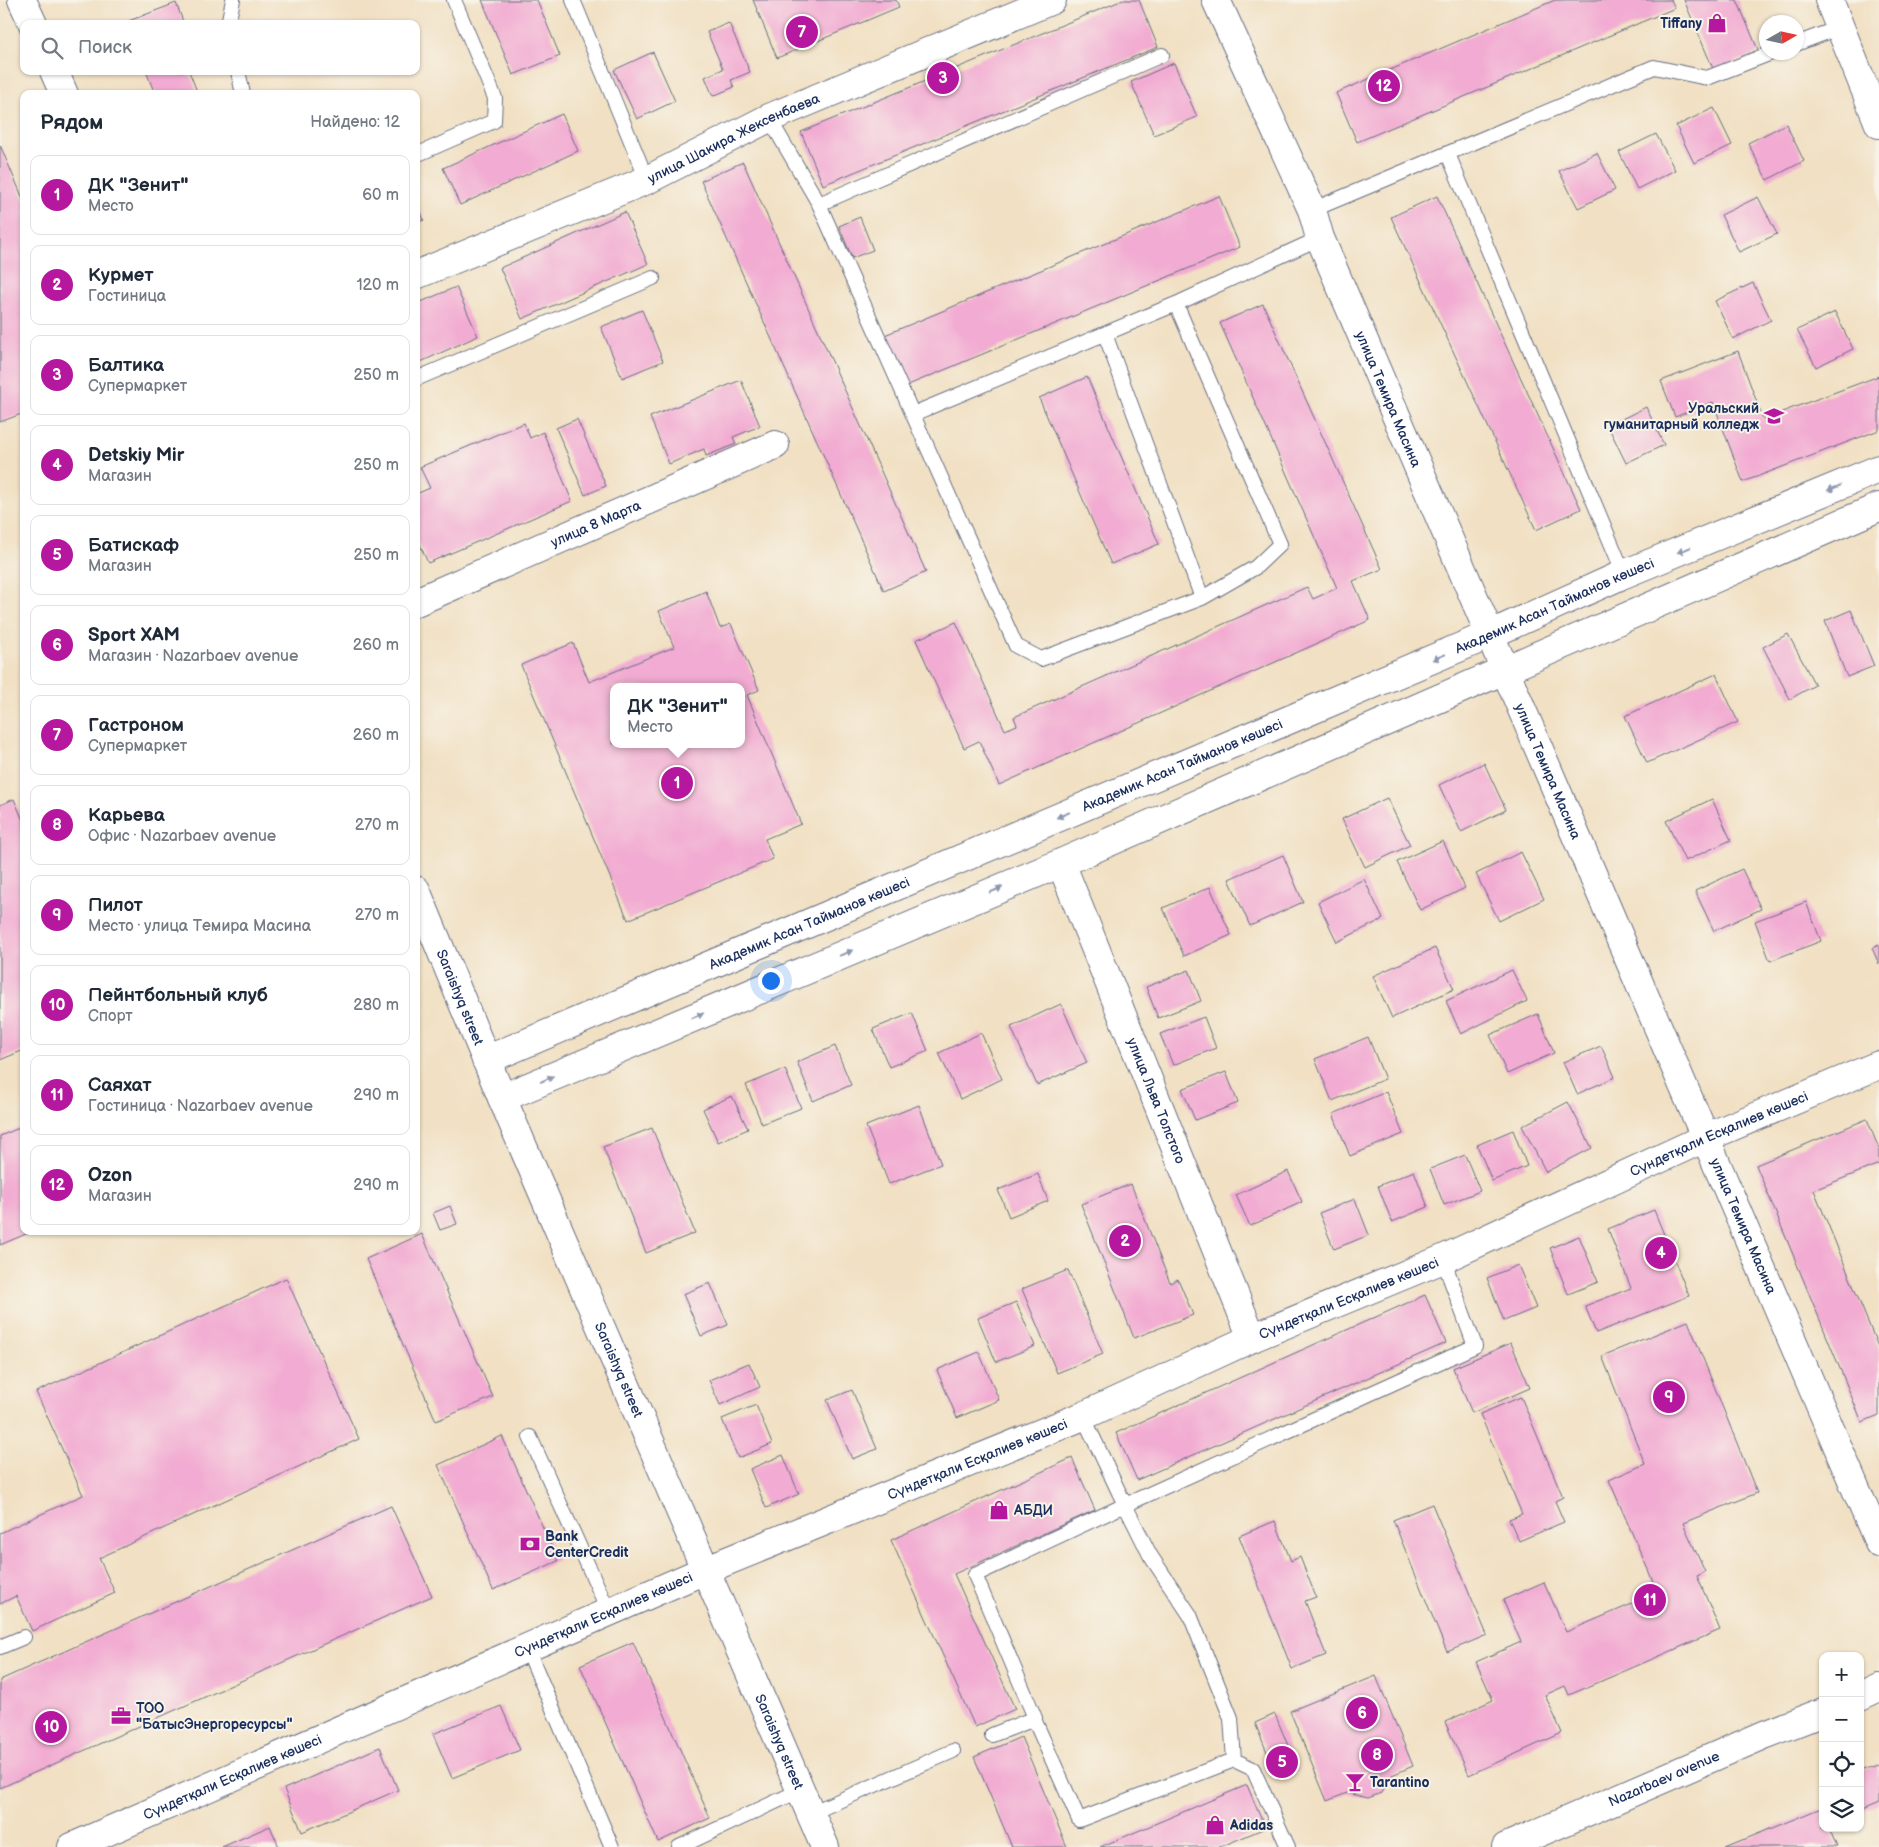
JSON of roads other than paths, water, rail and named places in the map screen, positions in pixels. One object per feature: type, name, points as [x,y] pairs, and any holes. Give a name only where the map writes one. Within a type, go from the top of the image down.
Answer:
[{"type":"street","points":[[22,0],[31,20]]},
{"type":"street","name":"улица Шакира Жексенбаева","points":[[420,273],[647,180],[769,118],[1052,0]]},
{"type":"street","name":"улица Темира Масина","points":[[1216,0],[1312,210],[1320,238],[1504,671],[1707,1137],[1879,1543]]},
{"type":"street","points":[[1829,0],[1879,124]]},
{"type":"street","points":[[56,75],[62,90]]},
{"type":"street","name":"улица 8 Марта","points":[[420,600],[775,445]]},
{"type":"street","name":"Академик Асан Тайманов көшесі","points":[[486,1060],[1489,635],[1624,574],[1879,469]]},
{"type":"street","points":[[502,1098],[1061,863],[1879,507]]},
{"type":"street","name":"улица Льва Толстого","points":[[1061,863],[1252,1338]]},
{"type":"street","name":"Saraishyq street","points":[[420,900],[502,1098],[825,1847]]},
{"type":"street","name":"Сүндетқали Есқалиев көшесі","points":[[72,1847],[705,1570],[1083,1416],[1252,1338],[1443,1258],[1707,1137],[1879,1065]]},
{"type":"street","points":[[1864,1695],[1879,1688]]},
{"type":"street","name":"Nazarbaev avenue","points":[[1506,1847],[1764,1735],[1819,1714]]},
{"type":"lane","points":[[229,20],[233,0]]},
{"type":"lane","points":[[420,153],[494,121],[495,98],[454,0]]},
{"type":"lane","points":[[573,0],[647,180]]},
{"type":"lane","points":[[1804,41],[1841,27]]},
{"type":"lane","points":[[818,204],[1162,56]]},
{"type":"lane","points":[[1312,210],[1654,67],[1707,78],[1759,58]]},
{"type":"lane","points":[[239,75],[242,90]]},
{"type":"lane","points":[[769,118],[818,204],[1016,646],[1041,659],[1202,598],[1256,567],[1280,544],[1176,304]]},
{"type":"lane","points":[[1448,154],[1624,574]]},
{"type":"lane","points":[[913,414],[1176,304],[1320,238]]},
{"type":"lane","points":[[420,377],[653,278]]},
{"type":"lane","points":[[1105,334],[1202,598]]},
{"type":"lane","points":[[1006,1730],[1035,1718],[975,1575],[1475,1346],[1443,1258]]},
{"type":"lane","points":[[1083,1416],[1150,1555],[1190,1615],[1231,1718],[1234,1760]]},
{"type":"lane","points":[[530,1437],[609,1612]]},
{"type":"lane","points":[[0,1646],[24,1637]]},
{"type":"lane","points":[[527,1648],[612,1847]]},
{"type":"lane","points":[[992,1735],[1034,1719],[1079,1820],[1234,1760],[1253,1769],[1288,1847]]},
{"type":"lane","points":[[679,1847],[953,1751]]},
{"type":"place","name":"Tiffany","points":[[1717,23]]},
{"type":"place","name":"Гастроном","points":[[802,32]]},
{"type":"place","name":"Балтика","points":[[943,78]]},
{"type":"place","name":"Ozon","points":[[1384,86]]},
{"type":"place","name":"Уральский гуманитарный колледж","points":[[1774,416]]},
{"type":"place","name":"ДК \"Зенит\"","points":[[677,783]]},
{"type":"place","name":"Курмет","points":[[1125,1241]]},
{"type":"place","name":"Detskiy Mir","points":[[1661,1253]]},
{"type":"place","name":"Пилот","points":[[1669,1397]]},
{"type":"place","name":"АБДИ","points":[[999,1510]]},
{"type":"place","name":"Bank CenterCredit","points":[[530,1544]]},
{"type":"place","name":"Саяхат","points":[[1650,1600]]},
{"type":"place","name":"Sport XAM","points":[[1362,1713]]},
{"type":"place","name":"ТОО \"БатысЭнергоресурсы\"","points":[[121,1716]]},
{"type":"place","name":"Пейнтбольный клуб","points":[[51,1727]]},
{"type":"place","name":"Карьева","points":[[1377,1755]]},
{"type":"place","name":"Батискаф","points":[[1282,1762]]},
{"type":"place","name":"Tarantino","points":[[1355,1782]]},
{"type":"place","name":"Adidas","points":[[1215,1825]]}]
